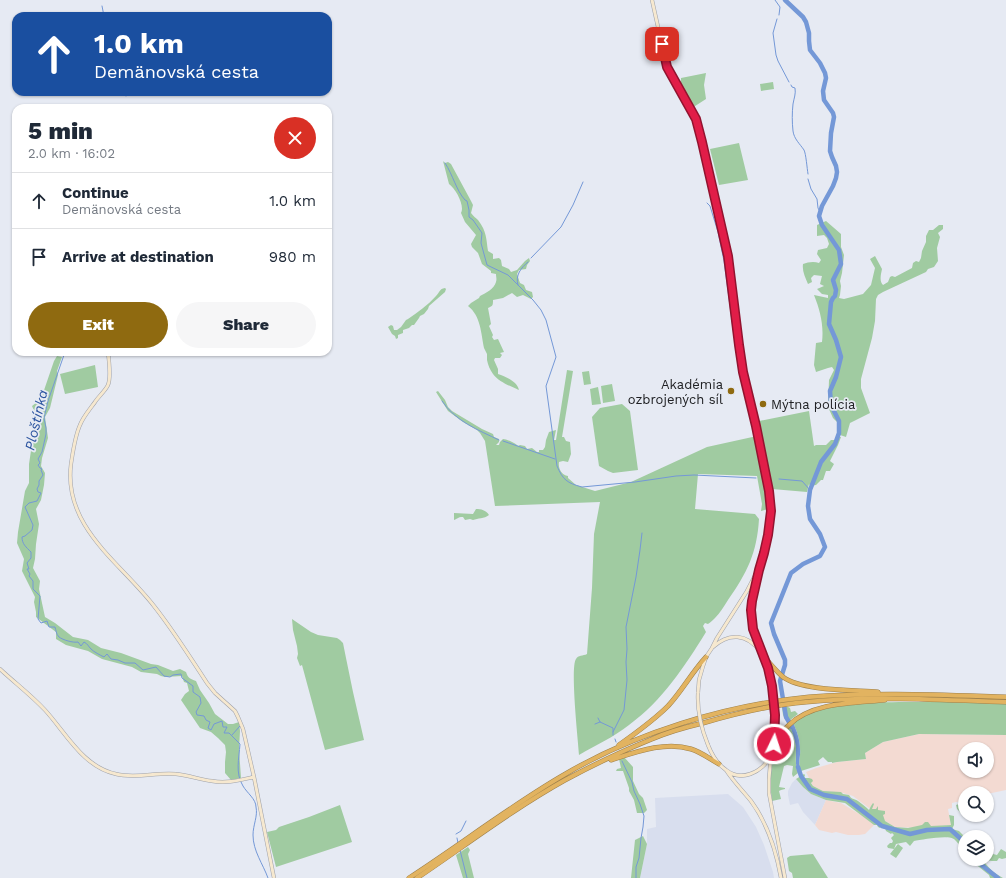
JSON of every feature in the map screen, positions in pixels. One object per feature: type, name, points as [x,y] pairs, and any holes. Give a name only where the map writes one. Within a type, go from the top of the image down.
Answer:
[{"type":"highway","points":[[762,654],[782,676],[794,683],[817,687],[888,694]]},
{"type":"highway","points":[[612,750],[644,728],[662,711],[673,700],[699,664],[706,657]]},
{"type":"highway","points":[[417,878],[500,816],[562,776],[612,750],[685,722],[726,711],[827,696],[888,694],[1006,697]]},
{"type":"highway","points":[[788,702],[880,698],[1006,702]]},
{"type":"highway","points":[[773,748],[782,732],[799,716],[815,710],[839,704],[914,698]]},
{"type":"highway","points":[[409,878],[518,808],[591,766],[653,738],[686,727],[779,703]]},
{"type":"highway","points":[[591,766],[635,752],[670,746],[692,749],[719,764]]},
{"type":"main road","points":[[652,0],[665,61],[696,119],[700,131],[728,256],[745,380],[763,458],[771,503],[768,541],[759,570],[751,610],[753,629],[770,676],[775,704],[775,730],[771,754],[769,793],[785,878]]},
{"type":"main road","points":[[108,356],[108,385],[82,421],[77,435],[70,479],[72,495],[78,512],[89,531],[116,564],[144,593],[156,608],[211,689],[231,706],[237,714],[245,735],[274,878]]},
{"type":"main road","points":[[759,570],[706,657],[702,666],[699,680],[698,705],[700,720],[708,745],[713,756],[726,770],[737,775],[751,774],[758,771],[771,754]]},
{"type":"main road","points":[[712,648],[725,639],[738,637],[750,641],[762,654]]},
{"type":"main road","points":[[0,669],[30,695],[84,757],[107,771],[125,776],[171,773],[184,774],[216,782],[236,781],[254,777]]},
{"type":"main road","points":[[726,770],[751,801],[770,835],[777,855],[781,878]]},
{"type":"shaded area","points":[[919,734],[1006,735],[1006,790],[994,793],[994,786],[958,786],[958,802],[952,803],[952,808],[948,809],[951,825],[919,828],[895,827],[877,816],[877,814],[853,796],[843,793],[823,791],[813,786],[806,772],[837,762],[866,759],[865,753],[883,742]]},
{"type":"shaded area","points":[[796,779],[811,794],[826,800],[815,825],[803,812],[798,803],[790,805],[788,791]]},
{"type":"shaded area","points":[[728,794],[743,807],[756,827],[764,845],[774,878],[640,878],[647,844],[647,829],[656,827],[655,798]]},
{"type":"shaded area","points":[[826,800],[841,803],[874,825],[865,834],[859,835],[848,835],[836,832],[832,833],[819,830],[815,825]]},
{"type":"green space","points":[[706,73],[704,85],[706,99],[692,108],[681,86],[681,78]]},
{"type":"green space","points":[[773,82],[774,89],[761,91],[760,84]]},
{"type":"green space","points":[[739,143],[748,180],[719,185],[710,149]]},
{"type":"green space","points":[[443,161],[451,164],[471,201],[473,205],[471,213],[483,228],[486,235],[488,251],[493,254],[493,259],[499,258],[502,266],[509,269],[511,272],[517,270],[529,258],[530,261],[526,269],[519,270],[517,274],[520,283],[524,285],[526,290],[532,292],[533,297],[531,299],[523,295],[517,297],[512,293],[503,298],[493,300],[491,307],[488,308],[491,324],[489,326],[493,335],[492,337],[494,340],[498,339],[504,352],[500,353],[502,355],[500,358],[495,358],[494,360],[498,369],[498,374],[514,382],[519,390],[501,382],[495,377],[487,362],[487,354],[484,348],[478,320],[476,315],[468,306],[494,287],[496,274],[491,273],[491,271],[482,264],[478,253],[472,247],[471,244],[476,235],[465,222],[461,213],[461,202],[452,186],[449,184]]},
{"type":"green space","points":[[826,221],[841,234],[841,247],[844,255],[839,298],[844,299],[863,294],[871,285],[875,268],[870,259],[875,256],[882,269],[881,279],[883,285],[888,282],[890,277],[895,277],[912,268],[913,263],[916,261],[919,262],[929,230],[933,230],[939,225],[943,225],[943,229],[938,233],[940,237],[937,248],[938,261],[934,267],[883,292],[878,295],[876,299],[875,321],[872,338],[861,379],[861,388],[870,413],[850,423],[846,437],[840,435],[841,422],[838,423],[833,418],[828,407],[829,380],[834,370],[832,367],[816,372],[814,365],[816,343],[822,342],[822,330],[821,318],[814,295],[828,298],[828,295],[822,294],[817,289],[824,286],[820,284],[822,276],[814,275],[811,278],[812,282],[808,284],[803,269],[803,264],[811,262],[819,263],[821,260],[817,254],[818,250],[827,248],[829,244],[824,235],[817,236],[817,225]]},
{"type":"green space","points":[[443,288],[445,288],[445,292],[429,306],[414,325],[403,330],[403,333],[398,335],[398,338],[396,339],[388,327],[391,325],[393,326],[394,330],[397,330],[406,320],[426,305]]},
{"type":"green space","points":[[57,356],[62,357],[57,371],[58,375],[50,408],[45,417],[48,438],[41,466],[45,473],[44,485],[41,500],[36,509],[39,524],[33,568],[40,581],[39,589],[45,617],[73,637],[88,640],[101,648],[121,653],[173,671],[180,669],[186,672],[192,680],[196,681],[215,714],[228,724],[239,722],[241,778],[231,780],[225,773],[225,745],[211,732],[200,728],[181,700],[189,691],[187,683],[184,682],[182,676],[165,677],[157,674],[141,672],[132,667],[102,659],[88,651],[66,645],[56,639],[56,632],[36,617],[34,602],[35,597],[22,571],[24,559],[17,543],[25,491],[29,483],[29,464],[32,444],[39,422],[32,406],[41,399]]},
{"type":"green space","points":[[95,365],[98,387],[65,394],[60,374]]},
{"type":"green space","points":[[567,370],[573,371],[562,437],[564,437],[566,441],[570,442],[571,454],[568,462],[563,461],[559,462],[559,464],[562,473],[568,476],[568,478],[576,485],[595,491],[631,482],[707,447],[757,436],[769,507],[768,509],[761,511],[762,504],[757,476],[698,474],[695,509],[755,514],[759,519],[756,542],[750,562],[741,581],[720,612],[711,622],[708,624],[705,623],[703,626],[706,632],[690,658],[662,694],[641,716],[611,737],[579,755],[574,689],[574,665],[579,656],[587,654],[594,534],[600,502],[495,506],[485,441],[477,430],[448,411],[436,392],[438,391],[452,411],[493,434],[494,437],[499,439],[499,442],[496,445],[499,445],[504,439],[513,442],[518,446],[525,446],[527,449],[532,448],[539,452],[539,450],[543,450],[545,447],[549,432],[556,430],[554,440],[556,440]]},
{"type":"green space","points":[[589,371],[591,384],[584,385],[582,372]]},
{"type":"green space","points":[[612,384],[615,401],[603,403],[601,386]]},
{"type":"green space","points":[[598,387],[601,404],[592,405],[590,389]]},
{"type":"green space","points":[[622,404],[630,411],[638,470],[613,473],[599,466],[592,417],[600,408]]},
{"type":"green space","points":[[809,411],[814,446],[826,445],[831,440],[837,440],[841,437],[830,461],[834,464],[830,471],[826,471],[823,480],[816,485],[810,486],[809,484],[807,492],[772,489],[759,421]]},
{"type":"green space","points":[[476,509],[483,510],[489,515],[473,520],[465,520],[463,517],[460,517],[454,520],[454,513],[473,514]]},
{"type":"green space","points":[[292,619],[311,632],[318,635],[337,638],[343,643],[364,740],[325,750],[302,665],[300,666],[297,658],[297,646]]},
{"type":"green space","points":[[858,703],[1006,703],[1006,735],[919,734],[883,742],[865,753],[866,759],[832,763],[828,762],[823,757],[818,761],[820,765],[801,771],[799,765],[799,742],[793,723],[805,716],[830,707]]},
{"type":"green space","points":[[782,707],[788,707],[790,708],[791,712],[795,711],[798,714],[789,721],[787,718],[785,719],[783,715]]},
{"type":"green space","points":[[790,726],[795,742],[798,773],[793,777],[793,766],[784,766],[779,787],[785,789],[779,791],[781,799],[772,801],[771,771],[775,752]]},
{"type":"green space","points":[[624,757],[633,767],[633,781],[639,794],[643,798],[647,810],[644,813],[637,813],[634,800],[629,791],[623,771],[616,771],[617,769],[621,768],[619,759]]},
{"type":"green space","points":[[804,774],[804,778],[812,779],[813,781],[811,783],[813,786],[823,791],[841,792],[849,795],[869,810],[873,803],[872,809],[876,809],[878,806],[878,810],[885,811],[885,814],[883,815],[885,821],[895,827],[908,828],[922,825],[925,822],[928,822],[931,826],[951,825],[949,815],[954,816],[954,825],[952,829],[958,831],[958,844],[955,840],[948,837],[914,841],[910,846],[906,842],[896,844],[894,849],[888,848],[887,846],[892,843],[893,841],[891,838],[894,835],[886,831],[884,825],[880,828],[877,825],[874,825],[845,803],[826,800],[811,794],[796,779]]},
{"type":"green space","points":[[340,805],[352,842],[276,867],[267,832],[276,830],[279,827]]},
{"type":"green space","points":[[643,836],[647,844],[640,878],[631,878],[635,840]]},
{"type":"green space","points":[[898,844],[903,848],[896,858],[890,854]]},
{"type":"green space","points":[[468,847],[470,850],[468,854],[474,878],[463,878],[456,855]]},
{"type":"green space","points":[[1001,849],[1006,852],[1006,858],[999,858],[997,861],[994,861],[994,854],[997,855]]},
{"type":"green space","points":[[813,854],[828,878],[793,878],[792,873],[789,871],[787,858],[790,856]]},
{"type":"green space","points":[[978,866],[988,866],[993,872],[1003,878],[990,878],[989,875]]},
{"type":"water","points":[[793,723],[800,746],[799,765],[801,771],[798,773],[796,764],[796,746],[790,726]]},
{"type":"waterway","points":[[775,0],[780,7],[779,15]]},
{"type":"waterway","points":[[785,0],[803,17],[806,22],[809,33],[810,50],[820,63],[825,73],[826,78],[823,91],[824,100],[834,117],[830,151],[837,172],[833,186],[822,206],[819,216],[822,225],[839,250],[841,264],[833,280],[836,290],[835,296],[831,302],[829,324],[841,357],[836,377],[830,391],[831,405],[839,421],[839,433],[835,444],[821,462],[810,490],[808,506],[810,519],[820,534],[825,547],[820,556],[803,564],[791,573],[771,623],[785,660],[780,681],[786,717],[792,727]]},
{"type":"waterway","name":"Ploštínka","points":[[102,6],[103,12]]},
{"type":"waterway","points":[[777,19],[773,33],[776,55],[789,82]]},
{"type":"waterway","points":[[791,85],[795,88],[792,111],[793,131],[796,139],[805,152],[808,174]]},
{"type":"waterway","points":[[445,163],[459,192],[467,201],[469,217],[473,220],[482,233],[481,243],[487,265],[508,275],[533,300],[541,310],[546,320],[556,357],[546,386],[557,466],[561,475],[569,482],[582,487],[694,475],[756,478]]},
{"type":"waterway","points":[[808,179],[811,189],[817,199],[820,212]]},
{"type":"waterway","points":[[531,258],[561,227],[583,182]]},
{"type":"waterway","points":[[707,203],[710,206],[718,232],[724,261],[737,351]]},
{"type":"waterway","points":[[518,285],[517,278],[519,272],[528,262]]},
{"type":"waterway","name":"Ploštínka","points":[[64,356],[48,401],[44,418],[46,434],[42,452],[38,459],[40,463],[38,465],[42,469],[43,475],[39,481],[37,489],[38,492],[41,493],[37,501],[29,503],[25,507],[33,525],[32,530],[22,537],[23,542],[31,552],[31,558],[27,563],[29,569],[27,569],[30,574],[29,576],[33,581],[33,589],[40,596],[38,619],[41,623],[47,621],[49,627],[55,627],[59,637],[71,642],[78,642],[81,646],[84,642],[91,649],[104,657],[107,654],[111,659],[125,663],[135,663],[143,670],[156,667],[164,676],[170,677],[181,674],[182,678],[193,686],[193,692],[200,697],[201,703],[196,712],[197,715],[204,716],[206,720],[210,722],[208,728],[211,730],[214,724],[222,721],[223,727],[227,727],[224,733],[229,733],[240,744],[238,766],[239,776],[243,786],[256,804],[253,841],[256,852],[268,878]]},
{"type":"waterway","points":[[442,401],[447,408],[460,419],[475,429],[499,440]]},
{"type":"waterway","points":[[503,441],[555,459]]},
{"type":"waterway","points":[[779,479],[802,481],[810,490]]},
{"type":"waterway","points":[[613,732],[624,710],[627,680],[626,627],[636,577],[642,533]]},
{"type":"waterway","points":[[598,718],[600,722],[613,728],[613,735]]},
{"type":"waterway","points":[[595,724],[600,722]]},
{"type":"waterway","points":[[232,735],[240,726]]},
{"type":"waterway","points":[[622,761],[632,782],[644,816],[639,858],[636,867],[636,878]]},
{"type":"waterway","points":[[798,767],[801,776],[810,789],[824,795],[847,799],[882,826],[910,834],[927,830],[950,829],[958,836]]},
{"type":"waterway","points":[[456,834],[461,831],[466,821]]},
{"type":"waterway","points":[[457,838],[458,843]]},
{"type":"waterway","points":[[460,850],[467,878]]},
{"type":"waterway","points":[[983,866],[998,878]]},
{"type":"place","name":"Akadémia ozbrojených síl","points":[[731,391]]},
{"type":"place","name":"Mýtna polícia","points":[[763,404]]},
{"type":"route","points":[[662,44],[667,67],[696,119],[702,142],[728,256],[743,372],[756,426],[771,503],[770,525],[751,610],[753,629],[768,668],[772,686],[775,704],[774,744]]}]
